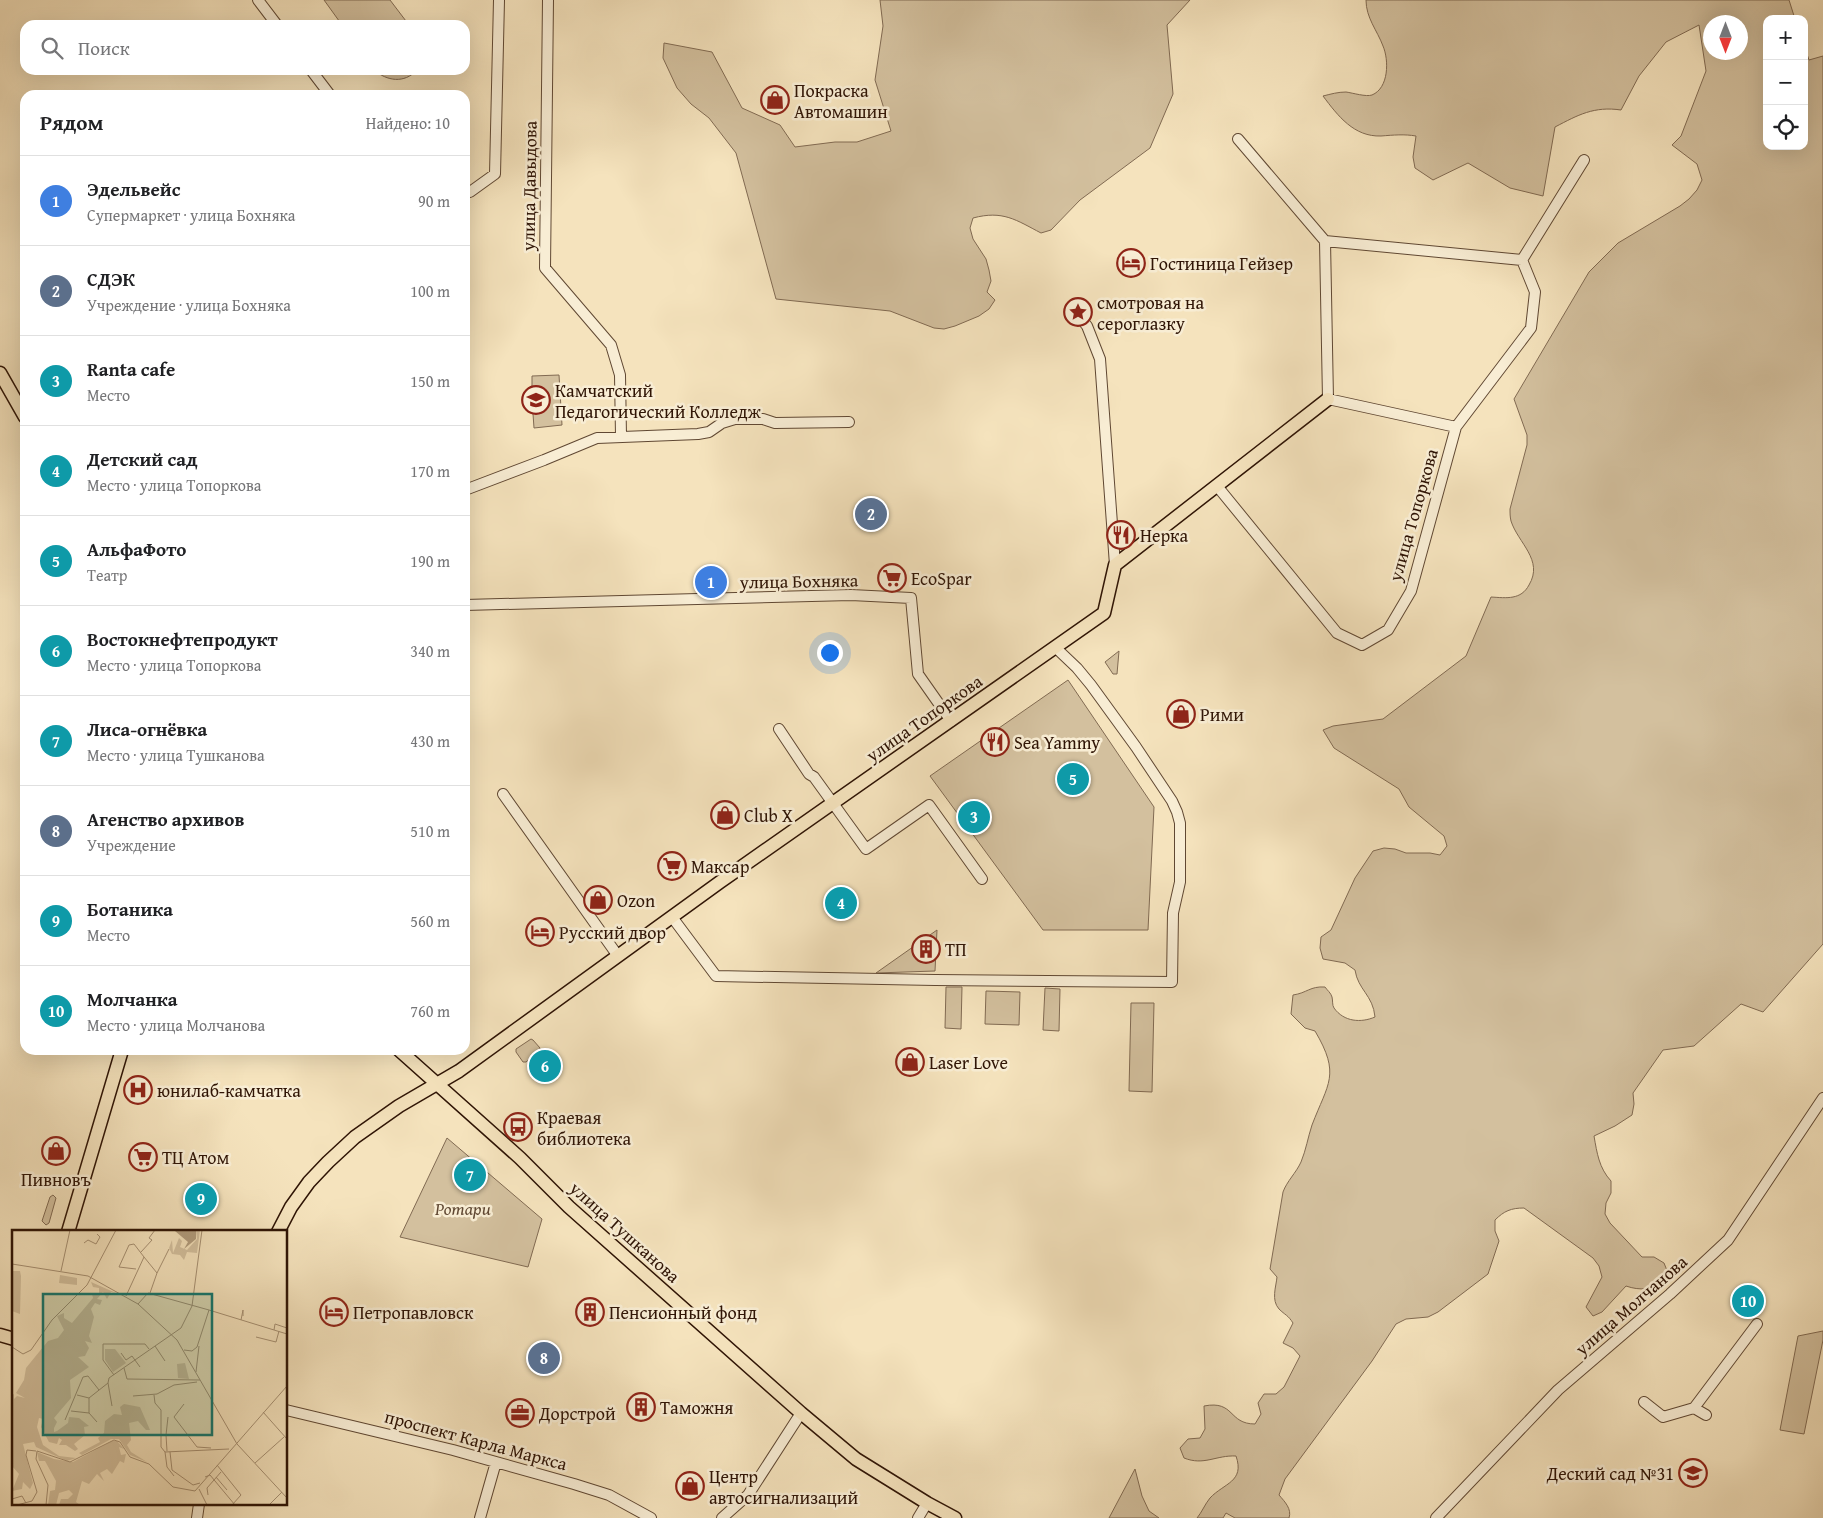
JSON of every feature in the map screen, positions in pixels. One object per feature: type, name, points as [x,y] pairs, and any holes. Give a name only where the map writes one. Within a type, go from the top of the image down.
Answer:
[{"type":"main road","points":[[0,373],[20,408]]},
{"type":"main road","points":[[1115,565],[1328,399]]},
{"type":"main road","name":"улица Топоркова","points":[[279,1230],[301,1191],[334,1156],[356,1137],[393,1110],[459,1071],[876,772],[1104,613],[1115,565]]},
{"type":"main road","points":[[69,1230],[121,1055]]},
{"type":"main road","name":"улица Тушканова","points":[[404,1055],[520,1158],[569,1207],[856,1460],[955,1518]]},
{"type":"street","points":[[258,0],[273,20]]},
{"type":"street","name":"улица Давыдова","points":[[470,192],[495,174],[499,0]]},
{"type":"street","name":"улица Давыдова","points":[[548,0],[545,268],[611,345],[620,375],[621,436]]},
{"type":"street","points":[[315,75],[326,90]]},
{"type":"street","points":[[1238,139],[1325,241],[1328,399],[1456,427]]},
{"type":"street","points":[[1325,241],[1522,260],[1584,160]]},
{"type":"street","name":"улица Топоркова","points":[[1217,486],[1337,633],[1362,645],[1388,630],[1411,591],[1456,427],[1530,328],[1535,292],[1522,260]]},
{"type":"street","points":[[1078,315],[1087,326],[1100,359],[1115,565]]},
{"type":"street","points":[[470,488],[597,438],[698,434],[709,432],[722,423],[735,419],[763,420],[775,423],[848,422]]},
{"type":"street","name":"улица Бохняка","points":[[470,605],[851,595],[910,598],[918,674],[951,721]]},
{"type":"street","points":[[672,917],[716,976],[1172,982],[1173,913],[1180,882],[1180,823],[1177,812],[1172,801],[1136,747],[1091,685],[1077,668],[1056,648]]},
{"type":"street","points":[[779,729],[809,774],[814,777],[834,803],[866,849],[929,805],[982,879]]},
{"type":"street","points":[[503,794],[618,956]]},
{"type":"street","name":"улица Молчанова","points":[[1436,1518],[1558,1390],[1670,1294],[1728,1240],[1823,1098]]},
{"type":"street","points":[[1644,1402],[1664,1417],[1694,1408],[1757,1324]]},
{"type":"street","points":[[1694,1408],[1706,1415]]},
{"type":"street","name":"проспект Карла Маркса","points":[[288,1410],[436,1445],[609,1495],[651,1518]]},
{"type":"street","points":[[722,1518],[748,1495],[801,1413]]},
{"type":"street","points":[[480,1518],[496,1462]]},
{"type":"street","points":[[918,1518],[927,1503]]},
{"type":"green space","points":[[324,0],[390,0],[405,20],[338,20]]},
{"type":"green space","points":[[880,0],[1190,0],[1167,25],[1173,94],[1150,148],[1080,200],[1051,230],[1041,233],[1016,220],[1001,216],[993,215],[973,218],[970,228],[973,239],[986,259],[989,270],[991,281],[987,292],[995,300],[989,309],[979,316],[944,329],[934,328],[890,311],[776,299],[736,153],[709,118],[691,104],[677,88],[663,58],[664,43],[712,52],[742,108],[780,125],[795,147],[835,142],[857,142],[891,131],[875,80],[883,26]]},
{"type":"green space","points":[[1366,0],[1789,0],[1794,15],[1763,15],[1763,150],[1808,150],[1808,57],[1809,60],[1823,56],[1823,944],[1763,1012],[1741,1004],[1694,1046],[1663,1050],[1633,1093],[1632,1115],[1594,1136],[1601,1166],[1611,1181],[1611,1193],[1606,1203],[1605,1214],[1610,1223],[1642,1257],[1654,1257],[1664,1263],[1668,1273],[1666,1284],[1646,1289],[1626,1286],[1602,1312],[1593,1316],[1586,1307],[1602,1277],[1599,1266],[1593,1258],[1524,1208],[1511,1209],[1495,1220],[1495,1231],[1499,1241],[1488,1274],[1438,1312],[1428,1317],[1406,1319],[1396,1324],[1372,1361],[1285,1479],[1279,1495],[1289,1509],[1289,1518],[1235,1518],[1226,1513],[1223,1518],[1197,1518],[1210,1498],[1232,1481],[1238,1471],[1236,1456],[1204,1461],[1184,1458],[1180,1448],[1188,1439],[1200,1438],[1205,1429],[1204,1406],[1221,1406],[1240,1420],[1255,1424],[1261,1414],[1258,1403],[1264,1394],[1276,1394],[1284,1387],[1300,1356],[1293,1348],[1283,1343],[1293,1323],[1279,1309],[1275,1302],[1277,1277],[1270,1269],[1283,1192],[1303,1157],[1312,1125],[1327,1088],[1330,1069],[1328,1058],[1315,1031],[1305,1028],[1291,1014],[1293,995],[1325,987],[1331,996],[1334,1008],[1348,1019],[1364,1020],[1375,1017],[1374,1009],[1359,983],[1355,970],[1345,963],[1323,959],[1320,948],[1321,937],[1331,930],[1355,878],[1373,851],[1384,848],[1406,853],[1440,855],[1447,846],[1444,836],[1409,807],[1399,789],[1334,748],[1323,730],[1333,726],[1383,719],[1466,656],[1491,597],[1518,596],[1526,590],[1533,576],[1534,568],[1528,552],[1514,529],[1510,515],[1527,445],[1527,435],[1514,399],[1589,272],[1618,243],[1680,206],[1697,190],[1702,180],[1697,164],[1672,145],[1681,136],[1706,71],[1704,60],[1748,60],[1748,15],[1703,15],[1703,51],[1699,25],[1666,42],[1639,76],[1621,110],[1603,109],[1586,112],[1555,127],[1543,196],[1510,188],[1468,163],[1433,180],[1415,168],[1413,157],[1416,136],[1371,135],[1355,129],[1341,118],[1323,96],[1346,92],[1372,95],[1378,91],[1385,80],[1387,66],[1385,52],[1370,18]]},
{"type":"green space","points":[[381,75],[410,75],[401,79]]},
{"type":"green space","points":[[559,375],[562,425],[534,428],[533,414],[528,411],[527,389],[532,386],[532,376]]},
{"type":"green space","points":[[1119,651],[1117,674],[1113,674],[1105,662]]},
{"type":"green space","points":[[1068,680],[1154,807],[1148,930],[1043,930],[930,776]]},
{"type":"green space","points":[[937,930],[935,971],[876,973]]},
{"type":"green space","points":[[946,987],[962,987],[961,1029],[945,1028]]},
{"type":"green space","points":[[1045,988],[1060,989],[1059,1031],[1043,1030]]},
{"type":"green space","points":[[986,991],[1020,992],[1019,1025],[985,1024]]},
{"type":"green space","points":[[1131,1003],[1154,1003],[1152,1092],[1129,1091]]},
{"type":"green space","points":[[531,1039],[540,1048],[539,1052],[526,1062],[523,1062],[516,1049]]},
{"type":"green space","name":"Ротари","points":[[447,1138],[542,1219],[528,1267],[400,1237]]},
{"type":"green space","points":[[53,1195],[56,1198],[49,1223],[46,1225],[42,1221],[50,1197]]},
{"type":"green space","points":[[1823,1331],[1823,1340],[1804,1434],[1780,1430],[1798,1336]]},
{"type":"green space","points":[[1135,1469],[1142,1496],[1149,1511],[1159,1518],[1109,1518]]},
{"type":"place","name":"Покраска Автомашин","points":[[775,100]]},
{"type":"place","name":"Гостиница Гейзер","points":[[1131,263]]},
{"type":"place","name":"смотровая на сероглазку","points":[[1078,312]]},
{"type":"place","name":"Камчатский Педагогический Колледж","points":[[536,400]]},
{"type":"place","name":"СДЭК","points":[[871,514]]},
{"type":"place","name":"Нерка","points":[[1121,535]]},
{"type":"place","name":"EcoSpar","points":[[892,578]]},
{"type":"place","name":"Эдельвейс","points":[[711,582]]},
{"type":"place","name":"Рими","points":[[1181,714]]},
{"type":"place","name":"Sea Yammy","points":[[995,742]]},
{"type":"place","name":"АльфаФото","points":[[1073,779]]},
{"type":"place","name":"Club X","points":[[725,815]]},
{"type":"place","name":"Ranta cafe","points":[[974,817]]},
{"type":"place","name":"Максар","points":[[672,866]]},
{"type":"place","name":"Ozon","points":[[598,900]]},
{"type":"place","name":"Детский сад","points":[[841,903]]},
{"type":"place","name":"Русский двор","points":[[540,932]]},
{"type":"place","name":"ТП","points":[[926,949]]},
{"type":"place","name":"Laser Love","points":[[910,1062]]},
{"type":"place","name":"Востокнефтепродукт","points":[[545,1066]]},
{"type":"place","name":"юнилаб-камчатка","points":[[138,1090]]},
{"type":"place","name":"Краевая библиотека","points":[[518,1127]]},
{"type":"place","name":"Пивновъ","points":[[56,1151]]},
{"type":"place","name":"ТЦ Атом","points":[[143,1157]]},
{"type":"place","name":"Лиса-огнёвка","points":[[470,1175]]},
{"type":"place","name":"Ботаника","points":[[201,1199]]},
{"type":"place","name":"Молчанка","points":[[1748,1301]]},
{"type":"place","name":"Петропавловск","points":[[334,1312]]},
{"type":"place","name":"Пенсионный фонд","points":[[590,1312]]},
{"type":"place","name":"Агенство архивов","points":[[544,1358]]},
{"type":"place","name":"Таможня","points":[[641,1407]]},
{"type":"place","name":"Дорстрой","points":[[520,1413]]},
{"type":"place","name":"Деский сад №31","points":[[1693,1473]]},
{"type":"place","name":"Центр автосигнализаций","points":[[690,1486]]}]
